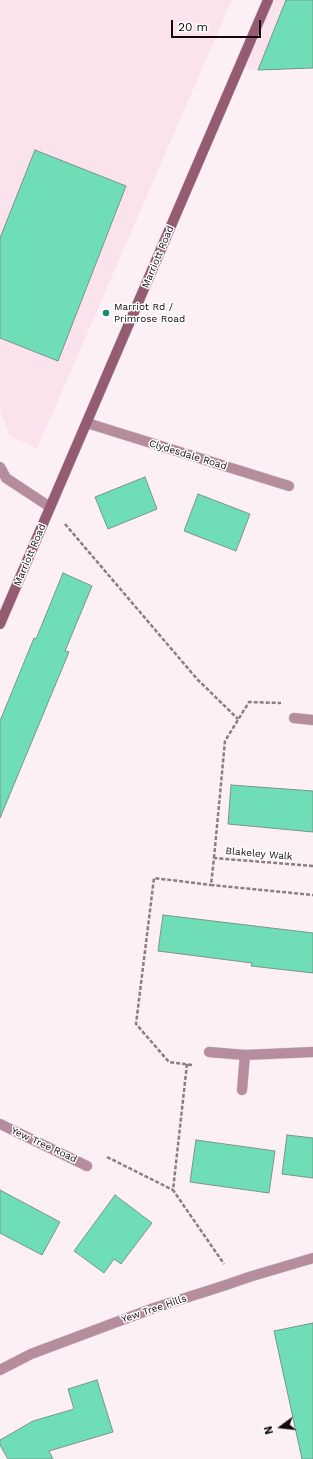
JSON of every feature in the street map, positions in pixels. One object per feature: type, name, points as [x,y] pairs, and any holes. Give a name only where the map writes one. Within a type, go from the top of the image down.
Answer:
[{"type":"street","name":"Marriott Road","points":[[0,624],[268,0]]},
{"type":"street","name":"Clydesdale Road","points":[[87,423],[289,486]]},
{"type":"street","points":[[0,467],[6,478],[50,507]]},
{"type":"street","points":[[294,718],[313,720]]},
{"type":"street","points":[[209,1052],[245,1055],[313,1052]]},
{"type":"street","points":[[242,1090],[245,1055]]},
{"type":"street","name":"Yew Tree Road","points":[[0,1124],[87,1166]]},
{"type":"street","name":"Yew Tree Hills","points":[[0,1370],[31,1354],[154,1308],[313,1258]]},
{"type":"path","points":[[50,507],[196,679],[238,719]]},
{"type":"path","points":[[214,858],[225,741],[249,702],[291,704],[294,718]]},
{"type":"path","name":"Blakeley Walk","points":[[211,886],[214,858],[313,866]]},
{"type":"path","points":[[194,1065],[169,1062],[136,1024],[154,878],[211,886],[313,895]]},
{"type":"path","points":[[173,1190],[187,1064]]},
{"type":"path","points":[[87,1166],[102,1155],[173,1190],[236,1281]]},
{"type":"shaded area","points":[[0,0],[232,0],[37,449],[9,435],[0,411]]},
{"type":"shaded area","points":[[268,0],[313,0],[313,68],[258,70],[239,68]]},
{"type":"building","points":[[286,0],[313,0],[313,68],[258,70]]},
{"type":"building","points":[[35,150],[126,186],[58,361],[0,338],[0,238]]},
{"type":"building","points":[[145,477],[157,509],[108,529],[95,497]]},
{"type":"building","points":[[198,494],[250,514],[236,551],[184,531]]},
{"type":"building","points":[[63,573],[92,586],[65,651],[69,652],[0,818],[0,721],[34,638],[36,639]]},
{"type":"building","points":[[231,785],[313,791],[313,832],[228,824]]},
{"type":"building","points":[[163,915],[313,933],[313,973],[251,966],[252,963],[158,951]]},
{"type":"building","points":[[287,1135],[313,1138],[313,1178],[282,1174]]},
{"type":"building","points":[[196,1140],[275,1151],[269,1193],[190,1182]]},
{"type":"building","points":[[0,1190],[60,1222],[42,1255],[0,1233]]},
{"type":"building","points":[[115,1195],[152,1223],[121,1264],[114,1259],[104,1273],[74,1251]]},
{"type":"building","points":[[313,1323],[313,1459],[302,1459],[274,1331]]},
{"type":"building","points":[[97,1380],[113,1432],[49,1451],[53,1459],[8,1459],[0,1445],[0,1440],[33,1421],[74,1409],[68,1389]]},
{"type":"place","name":"Marriot Rd / Primrose Road","points":[[106,313]]}]
